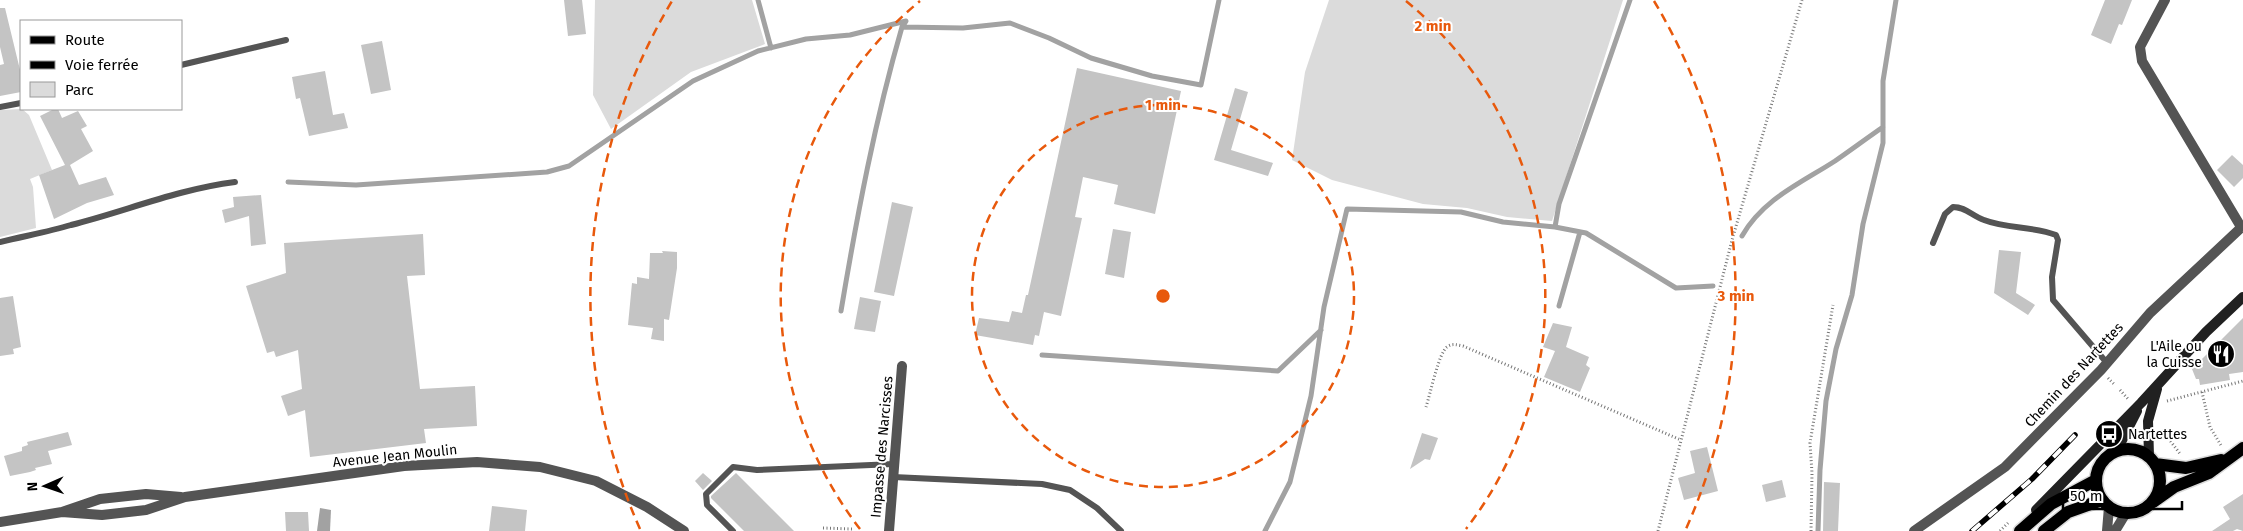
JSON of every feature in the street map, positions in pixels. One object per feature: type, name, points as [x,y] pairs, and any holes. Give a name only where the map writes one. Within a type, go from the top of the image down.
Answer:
[{"type":"main road","points":[[2018,531],[2098,445],[2159,384],[2206,332],[2243,297]]},
{"type":"main road","points":[[2144,508],[2152,502],[2157,493],[2159,473],[2152,460],[2148,421],[2159,384]]},
{"type":"main road","points":[[2141,403],[2117,450],[2104,459],[2097,472],[2096,488],[2105,503],[2126,513],[2144,508],[2174,488],[2209,473],[2225,454]]},
{"type":"main road","points":[[2117,450],[2134,449],[2152,460],[2186,468],[2243,448]]},
{"type":"main road","points":[[2018,531],[2051,504],[2096,480]]},
{"type":"main road","points":[[2044,531],[2068,512],[2105,503]]},
{"type":"street","points":[[2165,0],[2140,47],[2142,62],[2242,227]]},
{"type":"street","name":"Chemin des Nartettes","points":[[1914,531],[1981,486],[2005,467],[2107,363],[2150,314],[2242,227]]},
{"type":"street","name":"Impasse des Narcisses","points":[[889,531],[902,366]]},
{"type":"street","name":"Avenue Jean Moulin","points":[[62,512],[102,515],[146,510],[185,497],[404,466],[477,462],[540,467],[596,481],[647,507],[684,531]]},
{"type":"street","name":"Avenue Jean Moulin","points":[[0,522],[62,512],[100,500],[146,494],[185,497]]},
{"type":"street","points":[[2105,503],[2107,531]]},
{"type":"street","points":[[2115,531],[2126,513]]},
{"type":"lane","points":[[182,65],[286,40]]},
{"type":"lane","points":[[0,107],[20,102]]},
{"type":"lane","points":[[0,242],[70,226],[211,185],[235,182]]},
{"type":"lane","points":[[1933,243],[1945,214],[1953,207],[1962,207],[1981,219],[1995,224],[2043,230],[2056,235],[2058,240],[2052,277],[2053,300],[2107,363]]},
{"type":"lane","points":[[733,531],[707,506],[706,494],[733,467],[757,470],[894,464]]},
{"type":"lane","points":[[893,477],[1042,484],[1070,490],[1097,508],[1121,531]]},
{"type":"path","points":[[1658,531],[1732,240],[1802,0]]},
{"type":"path","points":[[1811,531],[1812,482],[1810,443],[1833,305]]},
{"type":"path","points":[[1426,407],[1439,360],[1445,348],[1452,344],[1463,346],[1680,440]]},
{"type":"path","points":[[2167,401],[2243,381]]},
{"type":"path","points":[[2120,390],[2124,394]]},
{"type":"path","points":[[2202,392],[2210,427],[2225,454]]},
{"type":"path","points":[[2159,426],[2184,460]]},
{"type":"path","points":[[823,528],[852,529]]},
{"type":"green space","points":[[595,0],[752,0],[765,44],[691,72],[611,129],[593,95]]},
{"type":"green space","points":[[1329,0],[1623,0],[1552,221],[1507,217],[1467,208],[1423,204],[1332,180],[1292,160],[1305,72]]},
{"type":"green space","points":[[20,109],[29,115],[52,170],[30,179],[33,187],[36,228],[0,237],[0,110]]},
{"type":"shaded area","points":[[320,508],[331,510],[330,531],[317,531]]},
{"type":"building","points":[[564,0],[582,0],[586,34],[568,36]]},
{"type":"building","points":[[2105,0],[2132,0],[2122,25],[2119,24],[2111,44],[2091,35]]},
{"type":"building","points":[[0,8],[5,8],[20,70],[20,92],[0,96],[0,65],[4,64],[0,47]]},
{"type":"building","points":[[382,41],[391,90],[371,94],[361,45]]},
{"type":"building","points":[[1077,68],[1181,91],[1155,214],[1114,204],[1118,185],[1083,177],[1075,217],[1082,218],[1061,316],[1044,312],[1039,336],[1035,335],[1033,345],[975,335],[979,318],[1009,322],[1012,311],[1022,313],[1026,295],[1028,295]]},
{"type":"building","points":[[325,71],[333,115],[344,113],[348,128],[309,136],[300,98],[296,99],[292,77]]},
{"type":"building","points":[[1235,88],[1248,92],[1231,150],[1273,163],[1268,176],[1214,160]]},
{"type":"building","points":[[52,110],[58,110],[62,118],[78,111],[87,126],[81,129],[93,151],[70,165],[79,185],[106,177],[114,195],[87,203],[54,219],[39,175],[65,165],[40,116]]},
{"type":"building","points":[[2232,155],[2243,165],[2243,178],[2234,187],[2217,170]]},
{"type":"building","points":[[261,195],[266,244],[251,246],[249,216],[225,223],[222,210],[234,207],[233,197]]},
{"type":"building","points":[[892,202],[913,207],[894,296],[874,292]]},
{"type":"building","points":[[1113,229],[1131,232],[1124,278],[1105,274]]},
{"type":"building","points":[[423,234],[425,275],[407,276],[420,389],[475,386],[477,426],[424,429],[426,443],[310,457],[305,410],[288,416],[281,396],[302,389],[298,350],[276,357],[274,351],[267,353],[246,286],[286,273],[284,243]]},
{"type":"building","points":[[1999,250],[2021,252],[2016,293],[2035,305],[2028,315],[1994,293]]},
{"type":"building","points":[[662,251],[677,252],[677,268],[669,320],[664,319],[664,341],[651,339],[653,328],[628,325],[632,283],[637,284],[637,277],[649,279],[650,253],[663,253]]},
{"type":"building","points":[[13,296],[21,347],[13,349],[14,354],[0,356],[0,298]]},
{"type":"building","points":[[860,297],[881,301],[875,332],[854,329]]},
{"type":"building","points":[[2243,318],[2243,372],[2229,374],[2230,380],[2200,385],[2199,379],[2196,379],[2192,369]]},
{"type":"building","points":[[1553,323],[1572,327],[1566,347],[1589,357],[1586,365],[1590,368],[1580,392],[1544,377],[1555,351],[1543,347]]},
{"type":"building","points":[[68,432],[72,445],[48,451],[52,464],[35,468],[36,470],[30,472],[10,476],[4,456],[22,451],[22,447],[28,445],[27,442]]},
{"type":"building","points":[[1422,433],[1438,438],[1430,460],[1425,459],[1410,469]]},
{"type":"building","points":[[1707,447],[1718,491],[1684,500],[1678,478],[1695,473],[1690,451]]},
{"type":"building","points":[[703,473],[712,481],[703,490],[695,481]]},
{"type":"building","points":[[736,473],[794,531],[744,531],[711,498]]},
{"type":"building","points":[[1782,480],[1786,497],[1766,502],[1762,485]]},
{"type":"building","points":[[1824,482],[1840,483],[1838,531],[1823,531]]},
{"type":"building","points":[[2243,494],[2243,531],[2237,529],[2233,531],[2212,531],[2230,519],[2223,507]]},
{"type":"building","points":[[492,506],[527,510],[525,531],[489,531]]},
{"type":"building","points":[[285,512],[308,512],[309,531],[286,531]]},
{"type":"waterway","points":[[758,0],[771,48]]},
{"type":"waterway","points":[[288,182],[356,185],[547,172],[569,166],[693,81],[758,51],[806,39],[850,35],[906,21],[902,27],[963,28],[1010,23],[1049,38],[1091,58],[1152,76],[1201,85],[1219,0]]},
{"type":"waterway","points":[[1265,531],[1290,482],[1311,396],[1324,307],[1347,209],[1461,212],[1503,222],[1555,227],[1559,204],[1630,0]]},
{"type":"waterway","points":[[1818,531],[1820,470],[1826,401],[1836,349],[1852,295],[1863,224],[1883,143],[1883,81],[1896,0]]},
{"type":"waterway","points":[[841,311],[867,168],[883,97],[902,27]]},
{"type":"waterway","points":[[1742,236],[1751,223],[1772,202],[1883,127]]},
{"type":"waterway","points":[[1555,227],[1586,233],[1676,288],[1713,286]]},
{"type":"waterway","points":[[1559,306],[1580,232]]},
{"type":"waterway","points":[[1042,355],[1278,371],[1321,330]]},
{"type":"railway","points":[[1972,531],[2032,479],[2075,435]]},
{"type":"place","name":"L'Aile ou la Cuisse","points":[[2221,354]]},
{"type":"place","name":"Nartettes","points":[[2109,434]]}]
